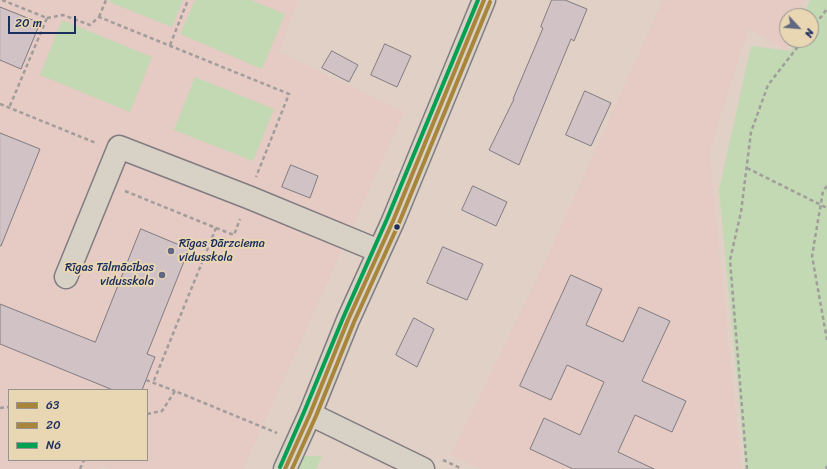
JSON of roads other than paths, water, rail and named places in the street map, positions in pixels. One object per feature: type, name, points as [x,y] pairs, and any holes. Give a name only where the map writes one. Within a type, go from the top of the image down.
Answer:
[{"type":"street","points":[[285,469],[310,414],[348,320],[379,251],[484,0]]},
{"type":"street","points":[[66,277],[119,147],[379,251]]},
{"type":"street","points":[[310,414],[423,469]]},
{"type":"place","name":"Rīgas Dārzciema vidusskola","points":[[171,251]]},
{"type":"place","name":"Rīgas Tālmācības vidusskola","points":[[162,275]]}]
